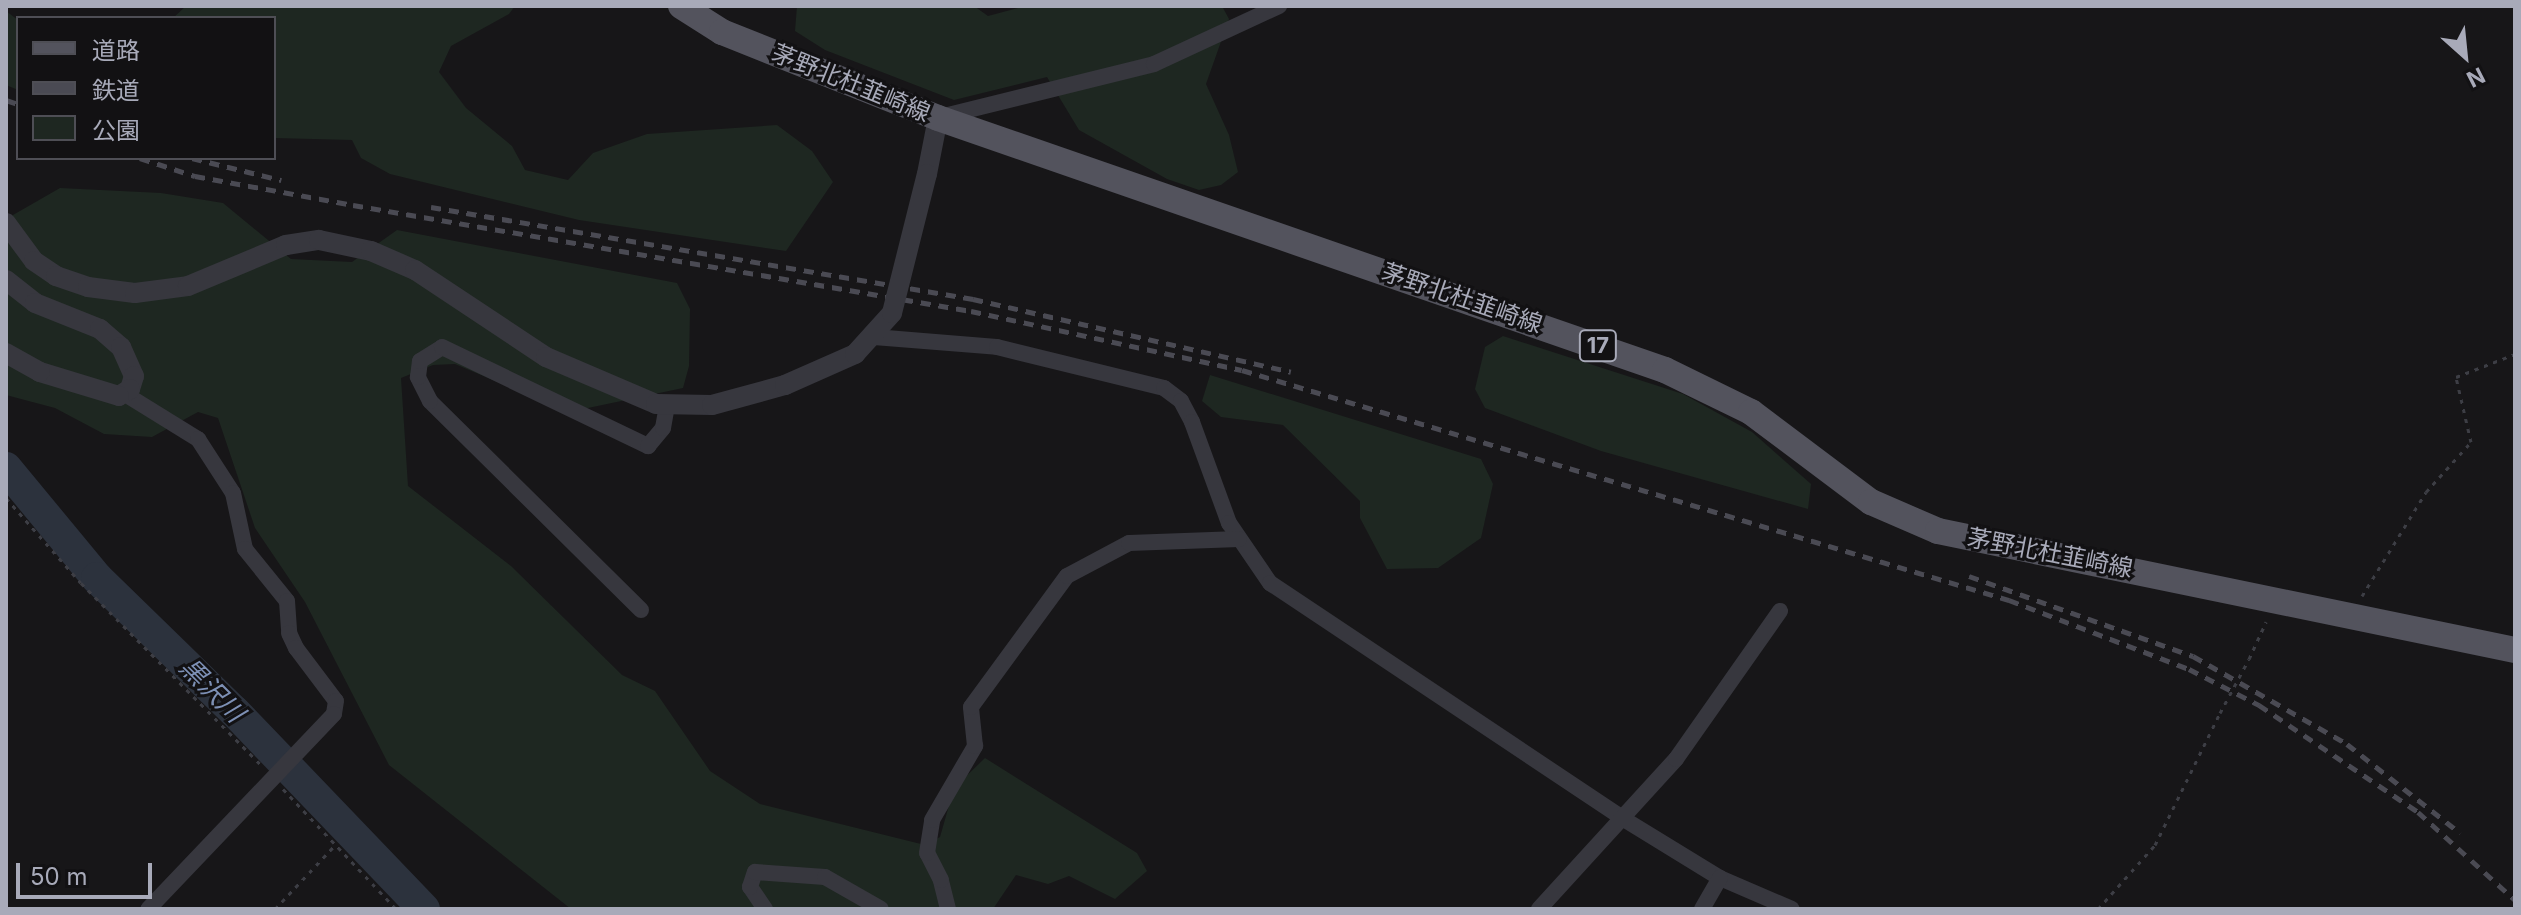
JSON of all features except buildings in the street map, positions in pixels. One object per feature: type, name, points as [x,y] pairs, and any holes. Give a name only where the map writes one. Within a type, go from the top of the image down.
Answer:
[{"type":"main road","name":"茅野北杜韮崎線","points":[[681,6],[722,32],[938,118],[1665,370],[1751,412],[1871,502],[1938,531],[2277,597],[2515,650]]},
{"type":"street","points":[[6,223],[28,255],[56,276],[88,287],[135,293],[188,286],[286,245],[319,240],[371,251],[415,270],[546,357],[615,390],[667,405],[712,405],[785,385],[855,354],[874,337],[892,313],[938,118],[1154,64],[1279,6]]},
{"type":"street","points":[[6,280],[35,303],[100,329],[121,347],[134,376],[125,394]]},
{"type":"street","points":[[874,337],[997,347],[1164,388],[1181,401],[1239,539],[1270,583],[1622,818],[1720,878],[1792,909]]},
{"type":"street","points":[[641,610],[430,401],[418,377],[420,361],[442,347],[648,446],[663,428],[667,405]]},
{"type":"street","points":[[6,353],[40,372],[102,393],[125,394],[198,439],[233,493],[245,549],[287,601],[289,633],[296,648],[336,701],[334,714],[273,773],[148,909]]},
{"type":"street","points":[[948,909],[941,880],[927,853],[932,820],[975,746],[971,707],[1067,576],[1129,543],[1239,539]]},
{"type":"street","points":[[1539,909],[1719,704],[1780,611]]},
{"type":"street","points":[[765,909],[750,887],[755,872],[825,877],[881,909]]},
{"type":"street","points":[[1702,909],[1720,878]]},
{"type":"path","points":[[2352,613],[2426,492],[2471,442],[2456,377],[2515,354]]},
{"type":"path","points":[[6,498],[81,583],[273,773],[396,909]]},
{"type":"path","points":[[2098,909],[2155,845],[2277,597]]},
{"type":"path","points":[[275,909],[335,845]]},
{"type":"green space","points":[[186,6],[515,6],[509,14],[451,46],[439,72],[466,108],[512,146],[525,170],[568,180],[593,153],[647,134],[777,125],[812,151],[833,182],[786,251],[579,220],[390,174],[361,158],[352,140],[276,138],[276,16],[175,16]]},
{"type":"green space","points":[[797,6],[974,6],[988,16],[1025,6],[1222,6],[1229,19],[1206,84],[1229,135],[1238,172],[1221,185],[1199,190],[1167,179],[1079,130],[1047,77],[954,100],[825,50],[795,31]]},
{"type":"green space","points":[[6,11],[16,18],[16,89],[6,85]]},
{"type":"green space","points":[[60,188],[161,193],[223,203],[291,259],[352,262],[397,230],[677,283],[690,309],[689,366],[683,388],[569,412],[455,364],[433,365],[401,378],[408,486],[511,566],[622,675],[655,691],[710,771],[760,804],[925,845],[940,837],[954,788],[985,758],[1137,853],[1147,871],[1115,899],[1069,876],[1048,884],[1016,875],[993,909],[571,909],[389,765],[305,602],[255,528],[218,418],[198,412],[152,437],[104,434],[55,408],[6,395],[6,219]]},
{"type":"green space","points":[[1503,336],[1683,394],[1752,432],[1811,484],[1808,509],[1601,451],[1485,408],[1475,389],[1485,347]]},
{"type":"green space","points":[[1210,375],[1481,459],[1493,484],[1481,538],[1438,568],[1387,569],[1360,518],[1360,501],[1283,425],[1221,417],[1202,401]]},
{"type":"waterway","name":"黒沢川","points":[[6,468],[97,578],[235,712],[424,909]]},
{"type":"railway","points":[[6,100],[16,103]]},
{"type":"railway","points":[[146,160],[195,176],[353,205],[971,311],[1242,370],[2009,600],[2189,669],[2259,705],[2418,812],[2515,900]]},
{"type":"railway","points":[[200,160],[281,180]]},
{"type":"railway","points":[[431,207],[973,299],[1291,372]]},
{"type":"railway","points":[[1969,576],[2193,656],[2347,744],[2460,833]]}]
